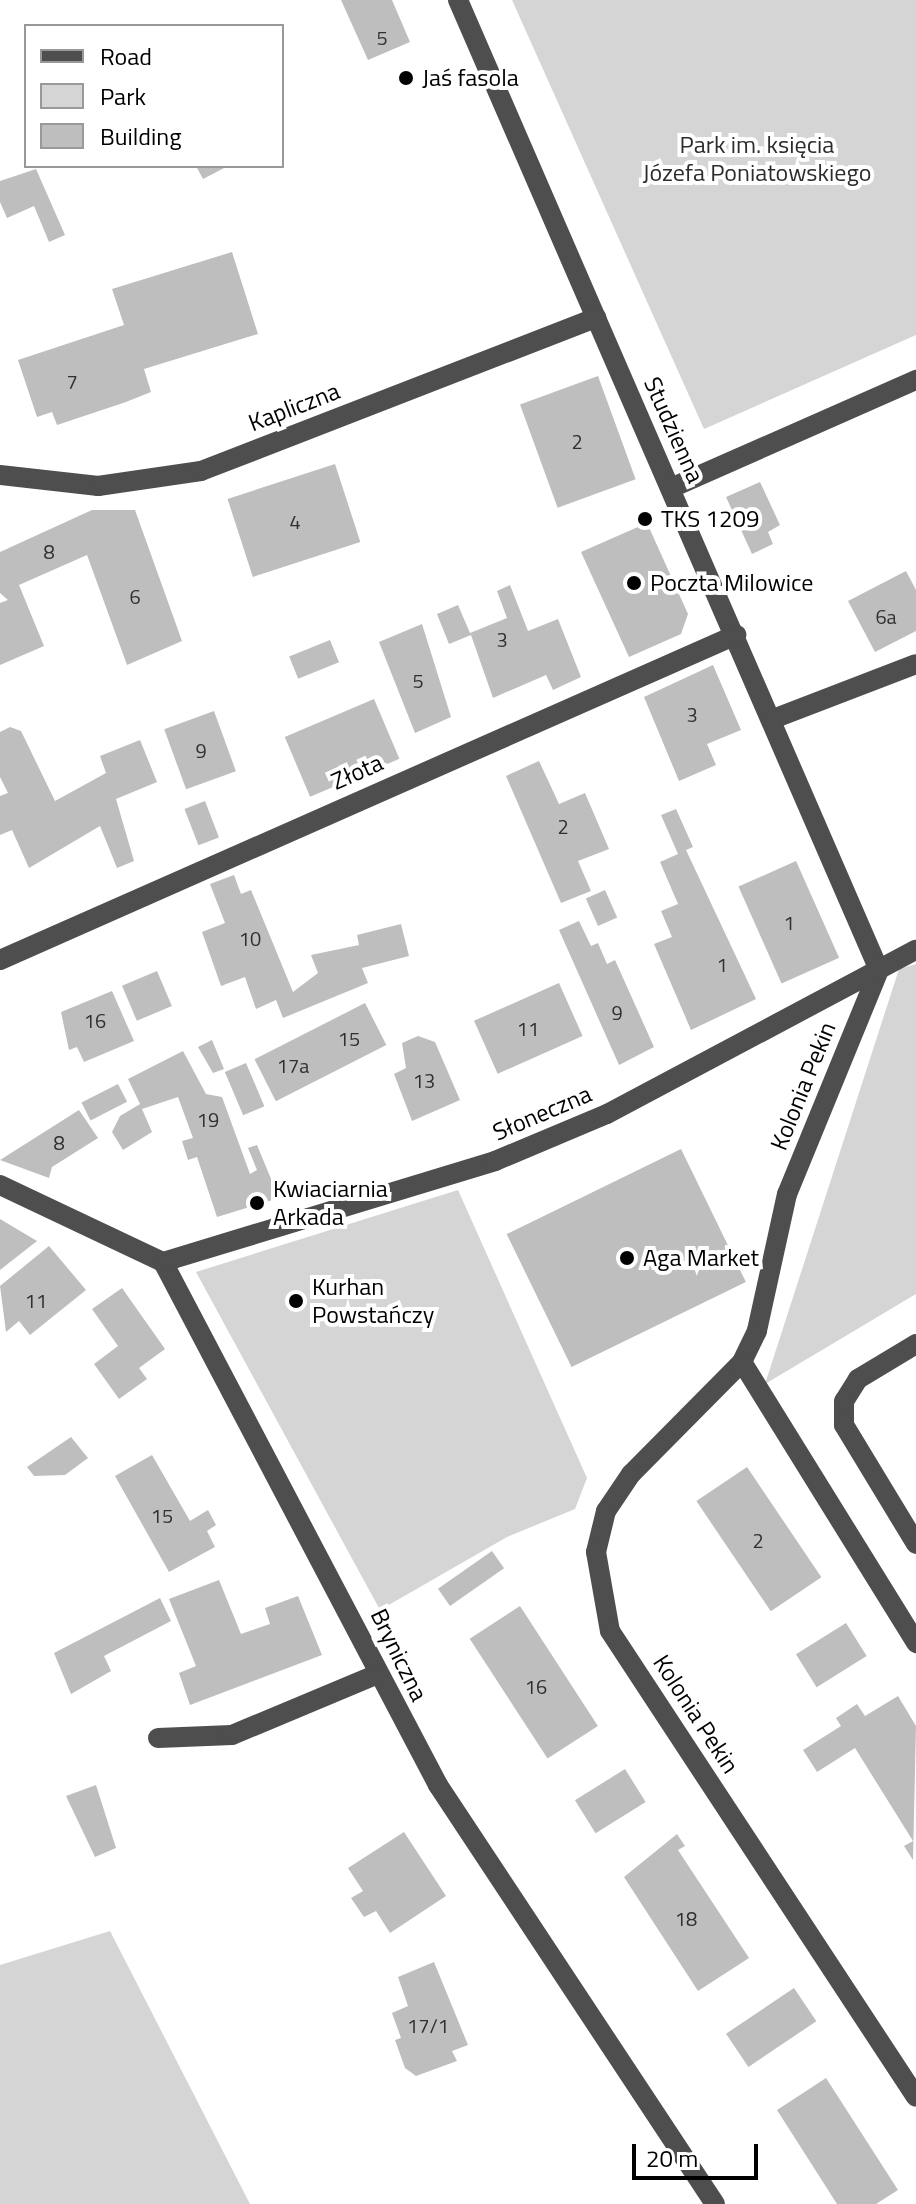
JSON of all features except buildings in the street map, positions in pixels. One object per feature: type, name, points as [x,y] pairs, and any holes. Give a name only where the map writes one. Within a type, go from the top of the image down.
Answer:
[{"type":"street","name":"Studzienna","points":[[458,0],[773,719],[879,970]]},
{"type":"street","name":"Kapliczna","points":[[0,475],[98,486],[201,471],[596,318]]},
{"type":"street","points":[[671,488],[916,380]]},
{"type":"street","name":"Złota","points":[[0,960],[736,635]]},
{"type":"street","points":[[773,719],[916,664]]},
{"type":"street","name":"Słoneczna","points":[[163,1262],[495,1161],[607,1114],[916,950]]},
{"type":"street","name":"Kolonia Pekin","points":[[879,970],[787,1194],[770,1294],[742,1362],[631,1474],[606,1511],[596,1552],[600,1594],[610,1631],[916,2097]]},
{"type":"street","points":[[0,1185],[163,1262]]},
{"type":"street","name":"Bryniczna","points":[[163,1262],[438,1785],[715,2204]]},
{"type":"street","points":[[916,1344],[858,1379],[844,1401],[844,1425],[916,1544]]},
{"type":"street","points":[[742,1362],[916,1643]]},
{"type":"street","points":[[158,1738],[232,1735],[378,1674]]},
{"type":"green space","name":"Park im. księcia Józefa Poniatowskiego","points":[[512,0],[916,0],[916,335],[704,429]]},
{"type":"green space","points":[[916,964],[916,1294],[765,1384],[899,969]]},
{"type":"green space","points":[[458,1190],[587,1478],[575,1509],[507,1537],[380,1610],[196,1272]]},
{"type":"green space","points":[[110,1931],[250,2204],[0,2204],[0,1965]]},
{"type":"place","name":"Jaś fasola","points":[[406,78]]},
{"type":"place","name":"TKS 1209","points":[[645,519]]},
{"type":"place","name":"Poczta Milowice","points":[[634,583]]},
{"type":"place","name":"Kwiaciarnia Arkada","points":[[257,1203]]},
{"type":"place","name":"Aga Market","points":[[627,1258]]},
{"type":"place","name":"Kurhan Powstańczy","points":[[296,1301]]}]
